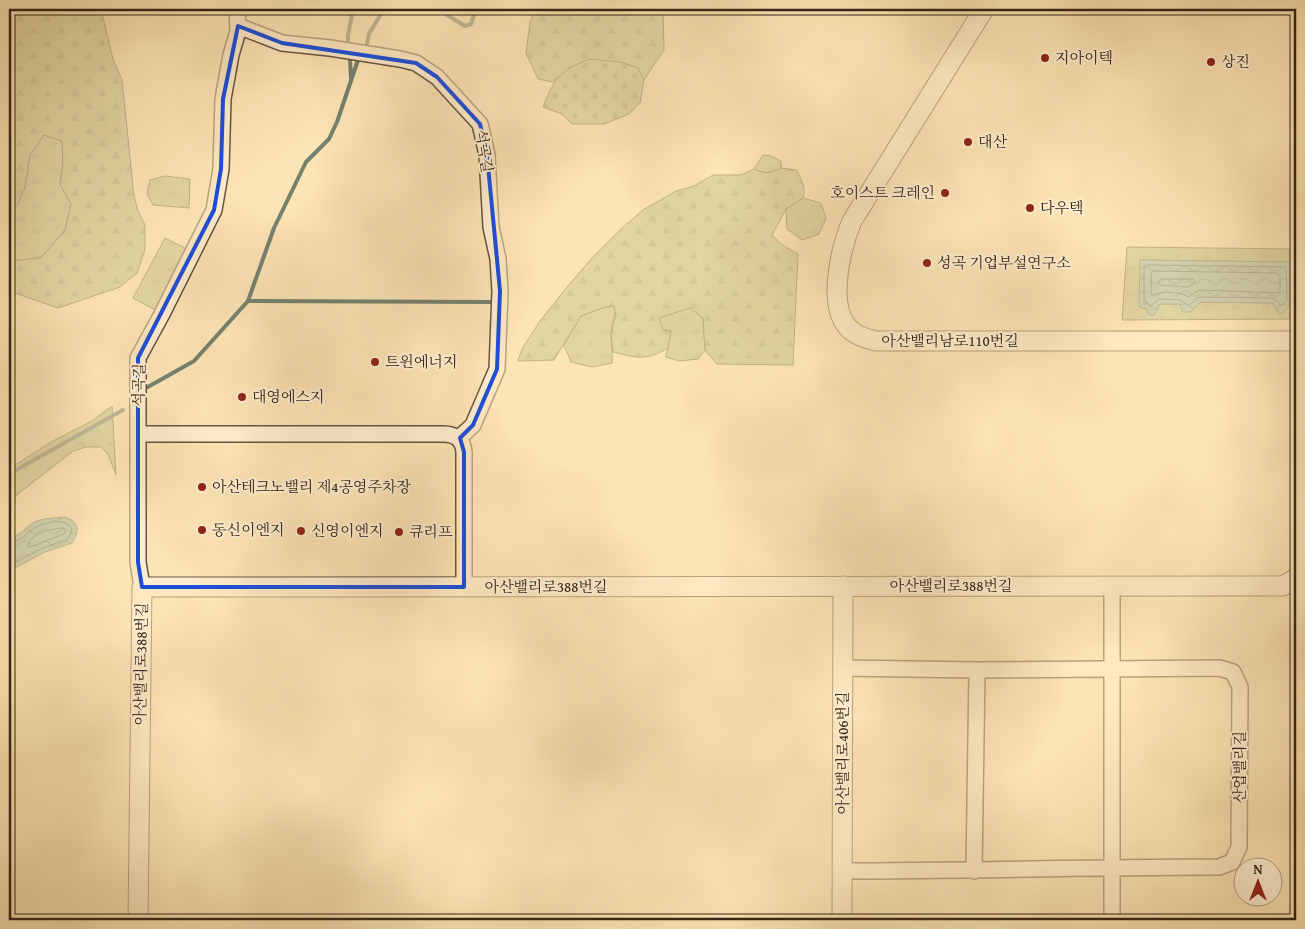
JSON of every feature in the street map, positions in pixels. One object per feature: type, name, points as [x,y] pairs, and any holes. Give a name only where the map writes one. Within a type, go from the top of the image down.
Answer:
[{"type":"street","name":"석곡길","points":[[142,587],[138,562],[138,358],[194,251],[214,210],[218,196],[221,169],[223,99],[231,55],[238,31],[237,9]]},
{"type":"street","name":"아산밸리남로110번길","points":[[984,9],[935,90],[894,151],[849,228],[838,270],[840,315],[846,326],[853,333],[876,341],[1296,341]]},
{"type":"street","name":"석곡길","points":[[238,26],[282,43],[330,48],[416,63],[437,77],[480,124],[487,154],[491,227],[498,259],[500,291],[497,369],[473,424],[460,438]]},
{"type":"street","points":[[138,434],[443,434],[460,438],[464,452],[464,587]]},
{"type":"street","name":"아산밸리로406번길","points":[[842,920],[843,586]]},
{"type":"street","points":[[1112,586],[1112,920]]},
{"type":"street","name":"아산밸리로388번길","points":[[138,920],[142,587],[1292,586]]},
{"type":"street","name":"산업밸리길","points":[[842,668],[976,670],[1219,668],[1233,672],[1240,687],[1240,847],[1232,862],[1220,867],[842,871]]},
{"type":"street","points":[[974,871],[976,670]]},
{"type":"highlighted area","points":[[238,26],[282,43],[416,63],[437,77],[480,124],[487,155],[500,291],[497,369],[473,425],[460,438],[464,452],[464,587],[142,587],[138,562],[138,358],[214,210],[221,169],[223,99]]},
{"type":"green space","points":[[9,9],[101,9],[113,59],[122,80],[134,196],[138,211],[145,225],[145,250],[137,273],[120,287],[58,308],[9,291],[9,261],[41,258],[65,230],[71,204],[60,184],[63,164],[62,141],[44,135],[30,155],[25,187],[17,206],[9,210]]},
{"type":"green space","points":[[535,9],[663,9],[664,50],[644,80],[638,68],[620,62],[570,68],[553,82],[538,79],[526,53],[530,22]]},
{"type":"green space","points":[[589,59],[620,62],[638,68],[644,80],[640,103],[629,114],[604,124],[572,124],[562,114],[543,107],[559,77],[564,72]]},
{"type":"green space","points":[[44,135],[62,141],[63,164],[60,184],[71,204],[65,230],[41,258],[9,261],[9,210],[17,206],[25,187],[30,155]]},
{"type":"green space","points":[[763,155],[771,156],[781,161],[781,168],[768,173],[754,169]]},
{"type":"green space","points":[[781,168],[796,170],[804,187],[803,198],[786,209],[772,235],[781,244],[798,254],[793,365],[717,364],[705,350],[703,318],[690,308],[659,318],[663,330],[671,331],[668,348],[647,357],[629,356],[613,352],[611,333],[616,315],[614,306],[605,307],[581,316],[554,360],[518,361],[522,349],[540,321],[567,287],[592,258],[643,210],[676,191],[694,186],[713,175],[741,175],[754,169],[768,173]]},
{"type":"green space","points":[[165,176],[190,179],[189,208],[153,205],[147,194],[150,180]]},
{"type":"green space","points":[[803,198],[821,203],[826,218],[819,234],[802,240],[787,229],[786,209]]},
{"type":"green space","points":[[165,238],[189,250],[157,311],[133,298]]},
{"type":"green space","points":[[1127,247],[1296,249],[1296,319],[1122,320]],"holes":[[[1140,260],[1291,262],[1279,313],[1273,303],[1200,302],[1191,312],[1180,304],[1160,304],[1150,315],[1146,309]]]},
{"type":"green space","points":[[615,306],[611,334],[612,363],[592,367],[571,362],[564,345],[581,316],[605,307]]},
{"type":"green space","points":[[690,307],[703,318],[705,350],[698,359],[679,361],[666,357],[671,331],[663,330],[659,318]]},
{"type":"green space","points":[[112,406],[116,475],[108,454],[101,447],[86,447],[73,451],[9,501],[9,469],[51,442],[92,421]]},
{"type":"water","points":[[1140,260],[1291,262],[1292,302],[1283,313],[1279,314],[1273,303],[1201,302],[1191,312],[1183,312],[1180,304],[1160,304],[1154,315],[1150,315],[1146,309],[1139,307]]},
{"type":"water","points":[[65,517],[74,522],[77,527],[72,543],[45,552],[9,571],[9,538],[20,534],[37,521]]},
{"type":"waterway","points":[[348,46],[353,9]]},
{"type":"waterway","points":[[366,47],[369,34],[384,9]]},
{"type":"waterway","points":[[437,9],[465,26],[471,24],[476,9]]},
{"type":"waterway","points":[[350,60],[351,78]]},
{"type":"waterway","points":[[146,388],[194,361],[248,301],[274,228],[306,162],[329,139],[337,122],[358,60]]},
{"type":"waterway","points":[[248,301],[493,302]]},
{"type":"waterway","points":[[9,474],[123,410]]},
{"type":"place","name":"지아이텍","points":[[1045,58]]},
{"type":"place","name":"상진","points":[[1211,62]]},
{"type":"place","name":"대산","points":[[968,142]]},
{"type":"place","name":"호이스트 크레인","points":[[945,193]]},
{"type":"place","name":"다우텍","points":[[1030,208]]},
{"type":"place","name":"성곡 기업부설연구소","points":[[927,263]]},
{"type":"place","name":"트윈에너지","points":[[375,362]]},
{"type":"place","name":"대영에스지","points":[[242,397]]},
{"type":"place","name":"아산테크노밸리 제4공영주차장","points":[[202,487]]},
{"type":"place","name":"동신이엔지","points":[[202,530]]},
{"type":"place","name":"신영이엔지","points":[[301,531]]},
{"type":"place","name":"큐리프","points":[[399,532]]}]
